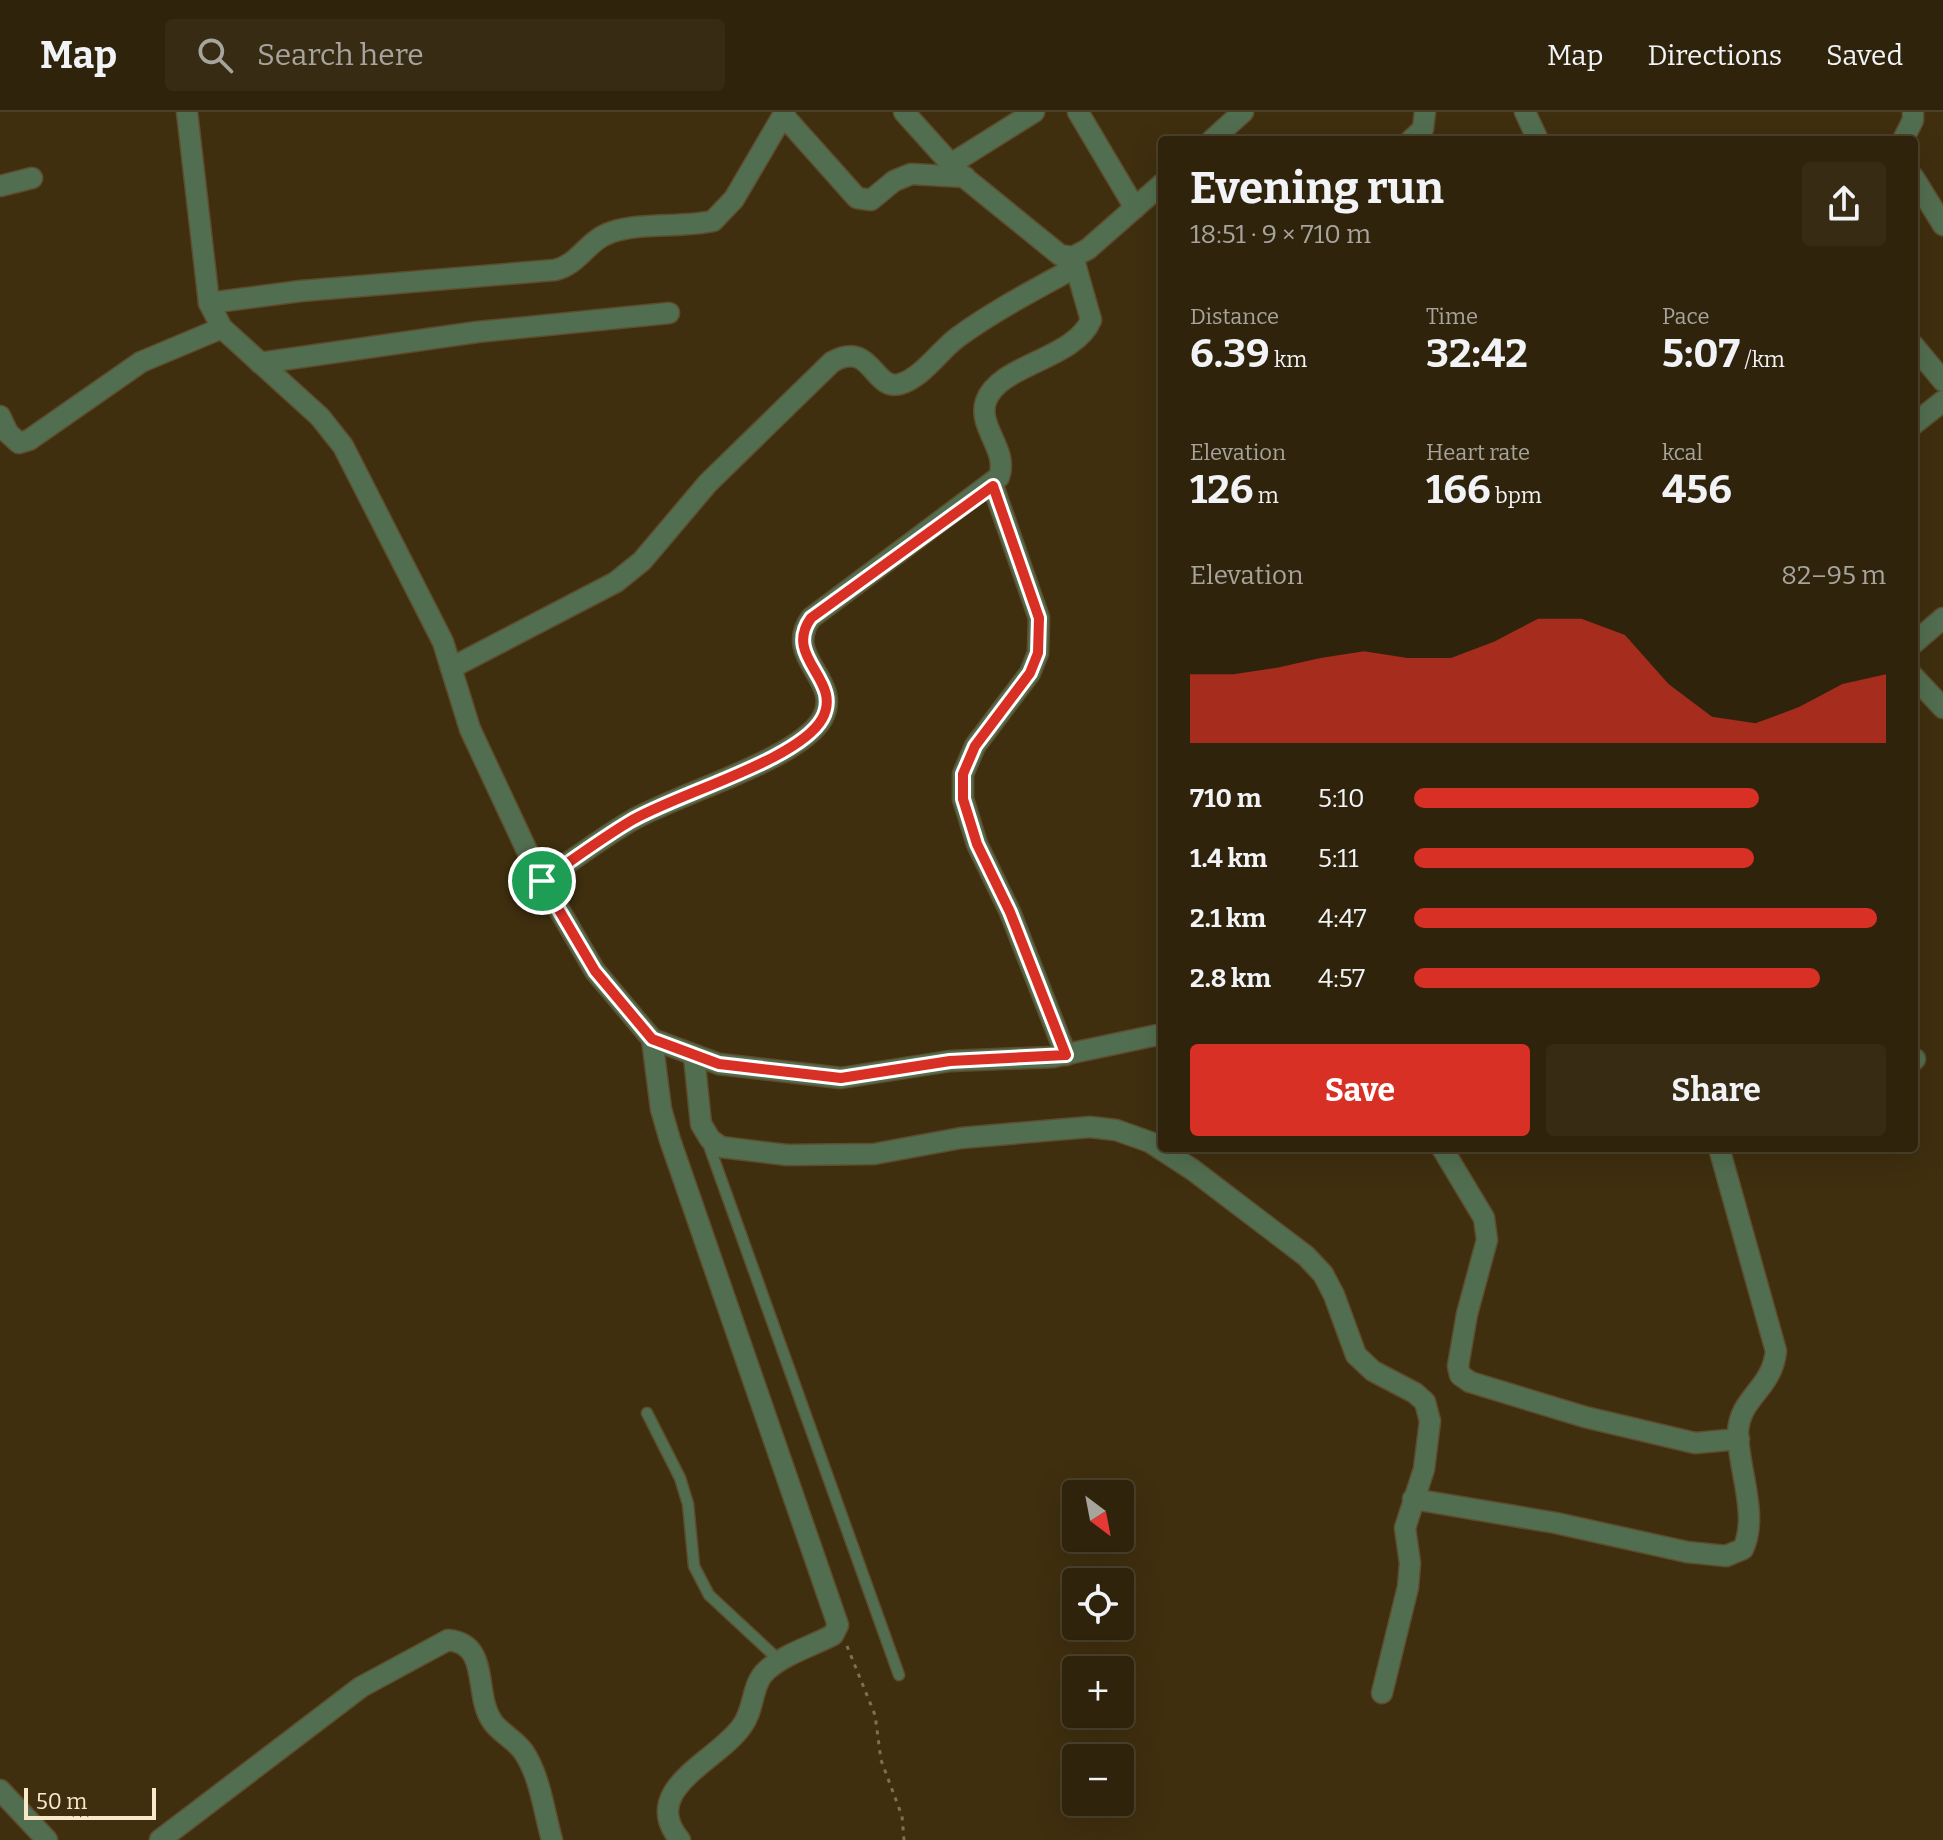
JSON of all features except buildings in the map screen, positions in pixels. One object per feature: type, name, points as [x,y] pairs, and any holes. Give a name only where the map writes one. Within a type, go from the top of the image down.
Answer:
[{"type":"street","points":[[187,112],[209,303],[222,328],[320,417],[343,446],[443,642],[470,729],[542,881],[595,971],[652,1039],[719,1064],[841,1078],[927,1064],[1066,1055],[1158,1035]]},
{"type":"street","points":[[542,881],[629,822],[786,751],[814,730],[824,716],[827,698],[801,643],[801,631],[811,618],[993,486],[1002,469],[1002,459],[984,413],[993,389],[1087,331],[1091,320],[1090,310],[1074,262],[1049,249],[958,171],[904,112]]},
{"type":"street","points":[[209,303],[301,291],[555,270],[577,261],[589,246],[613,231],[713,221],[734,199],[784,113],[857,198],[871,200],[901,177],[958,171],[1034,112]]},
{"type":"street","points":[[1078,112],[1135,208]]},
{"type":"street","points":[[1216,136],[1243,112]]},
{"type":"street","points":[[1415,136],[1423,129],[1425,112]]},
{"type":"street","points":[[1525,112],[1536,136]]},
{"type":"street","points":[[1905,136],[1913,120],[1913,112]]},
{"type":"street","points":[[0,186],[32,178]]},
{"type":"street","points":[[1918,184],[1943,225]]},
{"type":"street","points":[[451,668],[616,582],[642,561],[708,483],[832,362],[844,355],[858,356],[886,383],[897,386],[908,381],[956,338],[1074,262],[1158,188]]},
{"type":"street","points":[[260,363],[477,332],[669,313]]},
{"type":"street","points":[[0,416],[12,439],[19,443],[29,440],[141,362],[222,328]]},
{"type":"street","points":[[1918,351],[1943,381]]},
{"type":"street","points":[[1918,421],[1943,401]]},
{"type":"street","points":[[993,486],[1039,618],[1038,653],[1030,673],[975,746],[963,774],[963,799],[977,844],[1010,912],[1066,1055]]},
{"type":"street","points":[[1918,640],[1943,618]]},
{"type":"street","points":[[1918,681],[1943,708]]},
{"type":"street","points":[[652,1039],[661,1109],[670,1140],[838,1625],[833,1635],[765,1671],[757,1683],[749,1716],[741,1729],[699,1765],[669,1800],[665,1812],[668,1825],[680,1840]]},
{"type":"street","points":[[694,1056],[701,1124],[710,1139],[721,1147],[787,1155],[874,1154],[961,1138],[1090,1127],[1116,1130],[1158,1147]]},
{"type":"street","points":[[1165,1152],[1306,1256],[1323,1274],[1334,1295],[1356,1355],[1373,1371],[1415,1393],[1425,1402],[1430,1421],[1430,1439],[1405,1528],[1410,1563],[1408,1587],[1382,1693]]},
{"type":"street","points":[[1444,1152],[1484,1218],[1487,1240],[1467,1314],[1458,1366],[1460,1375],[1499,1391],[1695,1443],[1739,1439]]},
{"type":"street","points":[[1413,1499],[1726,1556],[1743,1549],[1749,1529],[1739,1439],[1740,1417],[1745,1405],[1769,1379],[1776,1351],[1726,1152]]},
{"type":"street","points":[[160,1840],[361,1687],[448,1640],[463,1641],[472,1650],[492,1722],[509,1735],[530,1762],[552,1840]]},
{"type":"street","points":[[0,1790],[47,1840]]},
{"type":"lane","points":[[701,1124],[899,1675]]},
{"type":"lane","points":[[647,1413],[680,1478],[688,1504],[694,1566],[709,1595],[780,1661]]},
{"type":"path","points":[[838,1625],[875,1715],[881,1760],[902,1816],[904,1840]]},
{"type":"route","points":[[993,486],[1039,618],[1038,653],[1030,673],[975,746],[963,774],[963,799],[977,844],[1010,912],[1066,1055],[950,1061],[841,1078],[719,1064],[652,1039],[595,971],[542,881],[629,822],[679,796],[786,751],[814,730],[824,716],[827,698],[801,643],[801,631],[811,618],[993,486]]}]
